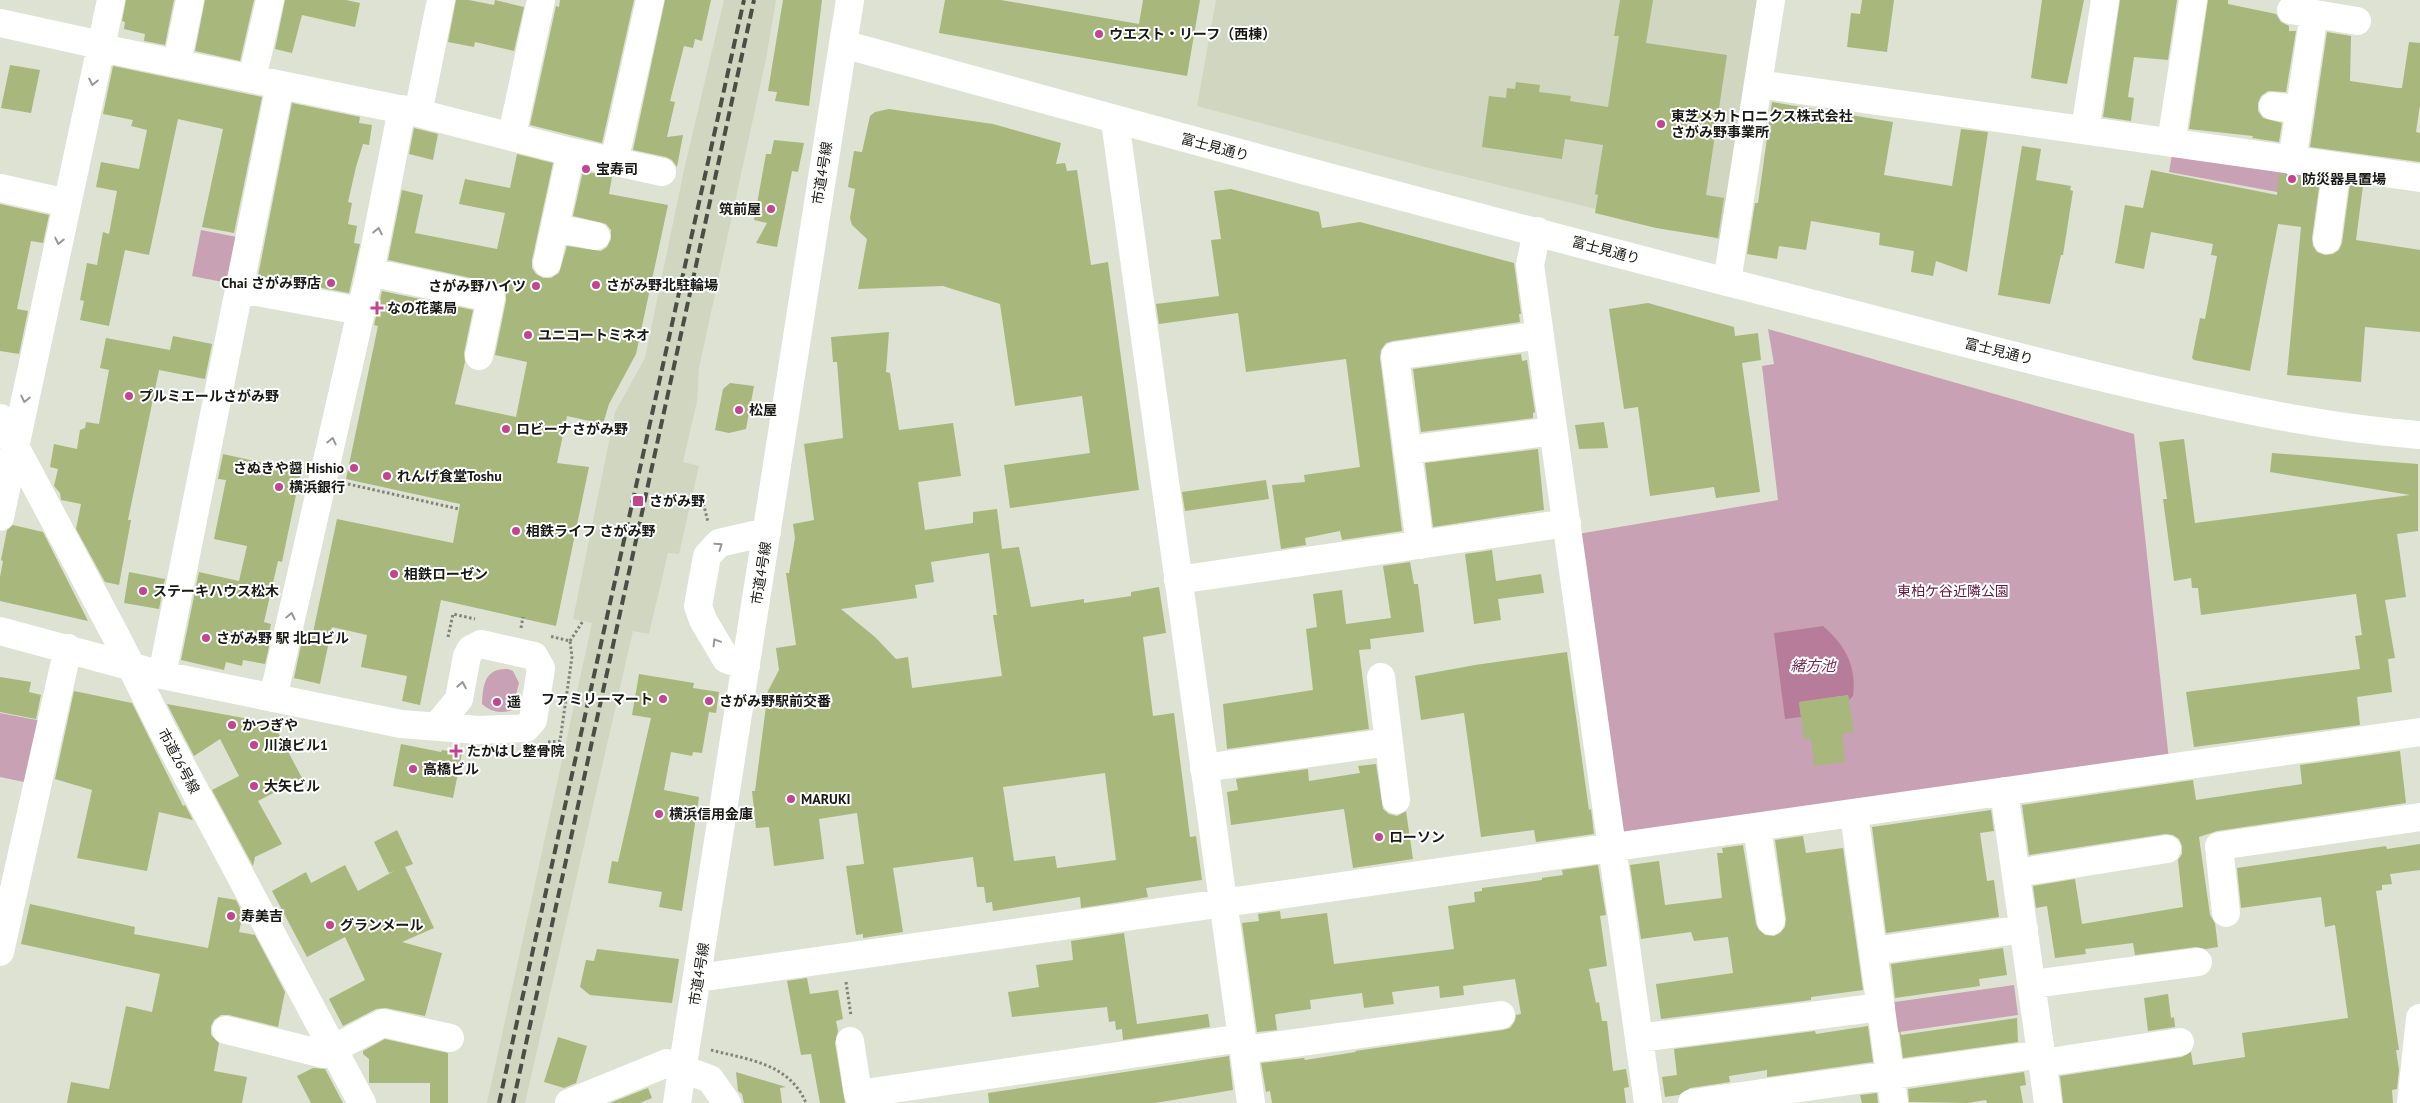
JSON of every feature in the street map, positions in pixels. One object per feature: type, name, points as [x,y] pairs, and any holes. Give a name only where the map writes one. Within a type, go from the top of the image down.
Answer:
[{"type":"street","points":[[0,518],[111,0]]},
{"type":"street","points":[[177,64],[190,0]]},
{"type":"street","points":[[252,79],[270,0]]},
{"type":"street","points":[[273,698],[370,272],[410,111],[441,0]]},
{"type":"street","points":[[512,135],[541,0]]},
{"type":"street","points":[[614,162],[650,0]]},
{"type":"street","points":[[843,44],[850,0]]},
{"type":"street","points":[[1727,282],[1771,0]]},
{"type":"street","points":[[2085,130],[2105,0]]},
{"type":"street","points":[[2171,143],[2192,0]]},
{"type":"street","points":[[2292,161],[2300,110],[2302,12],[2357,21]]},
{"type":"street","points":[[0,23],[87,42],[101,48],[410,111],[512,135],[571,152],[662,172]]},
{"type":"street","name":"富士見通り","points":[[843,44],[1115,121],[1727,282],[2130,384],[2248,411],[2362,431],[2420,435]]},
{"type":"street","name":"市道4号線","points":[[677,1103],[843,44]]},
{"type":"street","points":[[1758,84],[2420,178]]},
{"type":"street","points":[[162,675],[280,85]]},
{"type":"street","points":[[2273,106],[2300,110]]},
{"type":"street","points":[[1115,121],[1251,1103]]},
{"type":"street","points":[[547,263],[571,152]]},
{"type":"street","points":[[2327,240],[2337,167]]},
{"type":"street","points":[[0,188],[67,203]]},
{"type":"street","points":[[554,228],[596,236]]},
{"type":"street","points":[[1537,231],[1530,265],[1648,1103]]},
{"type":"street","points":[[370,272],[491,298],[479,356]]},
{"type":"street","points":[[240,289],[362,310]]},
{"type":"street","points":[[1420,545],[1395,356],[1540,335]]},
{"type":"street","name":"市道26号線","points":[[0,418],[162,729],[362,1103]]},
{"type":"street","points":[[1407,450],[1553,431]]},
{"type":"street","points":[[1178,580],[1566,524]]},
{"type":"street","points":[[746,666],[726,659],[703,620],[698,606],[707,556],[719,543],[767,532]]},
{"type":"street","points":[[0,631],[162,675],[401,724],[437,726]]},
{"type":"street","points":[[0,952],[68,648]]},
{"type":"street","points":[[1381,677],[1396,800]]},
{"type":"street","points":[[698,978],[1612,849],[2420,732]]},
{"type":"street","points":[[1204,768],[1389,742]]},
{"type":"street","points":[[2004,791],[2048,1103]]},
{"type":"street","points":[[1854,814],[1894,1103]]},
{"type":"street","points":[[2226,913],[2219,846],[2420,817]]},
{"type":"street","points":[[1757,828],[1771,921]]},
{"type":"street","points":[[2016,873],[2167,849]]},
{"type":"street","points":[[1873,951],[2024,929]]},
{"type":"street","points":[[2032,984],[2198,962]]},
{"type":"street","points":[[1639,1038],[1881,1007]]},
{"type":"street","points":[[850,1041],[858,1094],[1243,1044],[1501,1014]]},
{"type":"street","points":[[2411,1103],[2420,1018]]},
{"type":"street","points":[[226,1030],[324,1054],[382,1023],[450,1038]]},
{"type":"street","points":[[1692,1103],[1890,1076],[2180,1042]]},
{"type":"street","points":[[570,1103],[667,1063],[710,1079],[726,1103]]},
{"type":"path","points":[[339,482],[459,508]]},
{"type":"path","points":[[692,503],[704,506],[708,522]]},
{"type":"path","points":[[447,641],[453,614],[482,620]]},
{"type":"path","points":[[521,628],[523,617]]},
{"type":"path","points":[[542,742],[560,741],[572,657],[570,641],[584,621]]},
{"type":"path","points":[[511,626],[529,630]]},
{"type":"path","points":[[546,635],[570,641]]},
{"type":"path","points":[[843,958],[853,1031],[850,1041]]},
{"type":"path","points":[[703,1047],[780,1070],[792,1081],[806,1103]]},
{"type":"shaded area","points":[[724,0],[776,0],[766,59],[699,368],[697,401],[683,462],[699,466],[679,554],[668,553],[649,634],[633,631],[525,1103],[487,1103],[592,623],[573,619],[615,412],[645,358],[684,170]]},
{"type":"shaded area","points":[[1216,0],[1757,0],[1722,240],[1429,168],[1197,106]]},
{"type":"green space","points":[[2173,149],[2303,169],[2299,196],[2169,172]]},
{"type":"green space","points":[[201,230],[242,238],[233,284],[192,276]]},
{"type":"green space","name":"東柏ケ谷近隣公園","points":[[1768,329],[2134,434],[2169,760],[1620,836],[1578,534],[1778,500],[1762,366],[1774,364]]},
{"type":"green space","points":[[508,669],[513,671],[519,683],[512,710],[500,712],[489,709],[482,704],[483,690],[487,679],[494,671]]},
{"type":"green space","points":[[0,713],[42,721],[29,783],[0,777]]},
{"type":"green space","points":[[2014,985],[2018,1015],[1892,1033],[1888,1003]]},
{"type":"water","name":"緒方池","points":[[1823,626],[1838,641],[1848,657],[1853,675],[1853,696],[1849,700],[1848,695],[1799,702],[1801,717],[1785,719],[1774,633]]},
{"type":"building","points":[[126,0],[174,0],[165,45],[144,41],[145,34],[124,29],[125,22],[122,21]]},
{"type":"building","points":[[205,0],[254,0],[240,61],[195,51]]},
{"type":"building","points":[[285,0],[346,0],[360,3],[355,27],[302,15],[292,53],[275,49]]},
{"type":"building","points":[[456,0],[469,0],[494,5],[495,0],[524,7],[514,51],[475,42],[474,47],[448,42]]},
{"type":"building","points":[[560,0],[634,0],[602,143],[530,125],[556,6],[559,7]]},
{"type":"building","points":[[665,0],[711,0],[702,41],[695,39],[693,48],[684,46],[670,101],[675,102],[667,137],[683,135],[677,167],[672,160],[666,157],[633,150]]},
{"type":"building","points":[[783,0],[822,0],[809,106],[775,101],[777,92],[768,91]]},
{"type":"building","name":"ウエスト・リーフ（西棟）","points":[[945,0],[1001,0],[1139,24],[1143,0],[1200,0],[1187,76],[939,33]]},
{"type":"building","name":"東芝メカトロニクス株式会社 さがみ野事業所","points":[[1620,0],[1653,0],[1646,43],[1727,55],[1706,195],[1724,198],[1718,238],[1656,228],[1595,213],[1598,195],[1595,194],[1603,145],[1565,139],[1562,159],[1482,147],[1489,96],[1506,98],[1507,88],[1515,89],[1516,82],[1540,85],[1539,92],[1571,96],[1570,101],[1608,107],[1619,36],[1614,36]]},
{"type":"building","points":[[1862,0],[1894,0],[1887,52],[1847,47],[1851,13],[1860,14]]},
{"type":"building","points":[[2042,0],[2084,0],[2067,84],[2031,78]]},
{"type":"building","points":[[2120,0],[2177,0],[2168,60],[2134,57],[2128,97],[2134,98],[2131,121],[2103,117]]},
{"type":"building","points":[[2208,0],[2228,0],[2228,4],[2276,14],[2281,22],[2289,26],[2289,31],[2296,31],[2286,92],[2268,91],[2261,96],[2258,103],[2258,111],[2263,118],[2282,123],[2279,142],[2252,138],[2253,136],[2189,129]]},
{"type":"building","points":[[2327,32],[2351,36],[2350,81],[2397,88],[2402,88],[2409,42],[2420,43],[2420,105],[2416,132],[2420,133],[2420,162],[2310,147]]},
{"type":"building","points":[[10,65],[40,70],[31,113],[1,108]]},
{"type":"building","points":[[113,66],[262,97],[234,233],[202,227],[223,129],[178,119],[149,255],[125,250],[109,326],[80,320],[84,301],[80,300],[87,263],[97,265],[103,232],[109,234],[117,191],[96,187],[101,162],[139,169],[147,130],[131,126],[133,120],[103,114]]},
{"type":"building","points":[[1772,102],[1893,122],[1884,175],[1952,186],[1961,129],[1988,132],[1967,272],[1936,261],[1933,276],[1911,272],[1914,251],[1879,245],[1880,233],[1811,221],[1806,250],[1779,246],[1777,259],[1747,254],[1755,203],[1758,203]]},
{"type":"building","points":[[292,103],[360,117],[359,123],[372,125],[369,145],[363,144],[348,202],[352,203],[348,224],[357,226],[354,243],[360,244],[349,293],[258,276]]},
{"type":"building","points":[[889,109],[993,124],[1061,143],[1056,164],[1065,163],[1067,171],[1077,170],[1091,265],[1108,262],[1139,490],[1010,508],[1004,465],[1090,453],[1082,396],[1015,406],[1000,304],[943,286],[858,289],[867,239],[852,225],[850,218],[855,189],[848,187],[854,151],[862,152],[870,116],[875,112]]},
{"type":"building","points":[[414,128],[438,134],[433,160],[409,154]]},
{"type":"building","points":[[774,140],[804,143],[798,172],[792,171],[777,247],[756,243],[767,223],[754,220],[766,154],[771,154]]},
{"type":"building","points":[[2022,146],[2041,149],[2036,180],[2071,186],[2070,190],[2073,191],[2063,255],[2061,255],[2050,304],[1998,295]]},
{"type":"building","points":[[517,154],[553,163],[532,260],[532,268],[536,274],[543,278],[551,278],[559,273],[567,246],[601,251],[607,247],[611,239],[611,230],[606,224],[573,216],[583,171],[612,177],[609,194],[668,205],[636,354],[609,404],[603,424],[567,416],[557,463],[589,467],[556,626],[441,600],[420,705],[402,701],[407,676],[361,667],[367,635],[332,627],[320,684],[294,678],[302,640],[311,642],[337,519],[453,543],[460,504],[346,479],[378,326],[374,325],[382,291],[473,310],[464,353],[465,362],[455,404],[516,417],[527,362],[495,355],[506,301],[506,294],[502,287],[494,283],[388,260],[402,190],[423,195],[415,233],[497,249],[505,213],[459,204],[465,179],[510,188]]},
{"type":"building","points":[[2151,170],[2277,195],[2279,174],[2320,180],[2312,238],[2313,246],[2317,252],[2325,255],[2333,254],[2339,250],[2342,243],[2350,184],[2363,186],[2356,240],[2420,250],[2420,332],[2365,327],[2361,382],[2287,375],[2301,227],[2278,224],[2250,371],[2194,360],[2192,358],[2200,318],[2205,319],[2217,256],[2211,255],[2213,244],[2151,232],[2144,269],[2115,263],[2125,205],[2143,208]]},
{"type":"building","points":[[1231,189],[1319,212],[1322,228],[1360,222],[1514,263],[1521,314],[1519,314],[1520,322],[1393,341],[1386,343],[1381,350],[1380,358],[1402,531],[1342,540],[1340,531],[1305,538],[1306,545],[1281,549],[1272,485],[1305,482],[1304,475],[1360,467],[1346,359],[1246,372],[1238,313],[1159,324],[1156,304],[1219,296],[1211,240],[1221,239],[1214,191]]},
{"type":"building","points":[[0,204],[49,215],[43,243],[31,241],[17,309],[28,311],[19,354],[0,351]]},
{"type":"building","points":[[1648,303],[1734,327],[1735,336],[1758,333],[1761,360],[1742,363],[1760,492],[1716,498],[1714,487],[1650,496],[1638,407],[1624,409],[1609,309]]},
{"type":"building","points":[[889,332],[886,372],[890,373],[899,430],[953,423],[961,476],[918,482],[925,530],[973,523],[973,512],[997,509],[1002,549],[1019,547],[1031,607],[1084,599],[1084,603],[1131,596],[1131,592],[1159,587],[1166,633],[1143,637],[1153,716],[1174,713],[1190,837],[1196,836],[1202,880],[1146,888],[1148,897],[1081,908],[1080,897],[993,911],[992,902],[986,903],[984,887],[977,887],[973,857],[893,868],[903,932],[863,938],[863,934],[856,935],[846,866],[864,864],[857,813],[819,819],[824,859],[774,866],[769,827],[756,828],[752,791],[755,791],[768,691],[779,670],[776,648],[796,645],[786,573],[789,573],[795,538],[793,524],[814,520],[804,444],[843,438],[837,362],[833,362],[831,337]],"holes":[[[989,553],[997,615],[993,615],[1002,676],[912,688],[908,657],[896,659],[875,637],[841,609],[917,598],[915,585],[934,582],[931,562]],[[1105,773],[1116,860],[1057,868],[1055,856],[1014,861],[1003,787]]]},
{"type":"building","points":[[173,336],[212,344],[205,379],[159,370],[128,520],[131,520],[119,585],[105,582],[76,529],[81,504],[61,500],[60,493],[54,486],[58,469],[50,467],[54,444],[77,449],[80,430],[85,428],[86,422],[99,424],[109,370],[100,368],[106,338],[170,350]]},
{"type":"building","points":[[1521,354],[1522,361],[1527,360],[1535,412],[1533,413],[1533,418],[1421,432],[1413,369]]},
{"type":"building","points":[[730,383],[754,386],[746,429],[729,433],[715,430],[723,389]]},
{"type":"building","points":[[1604,422],[1608,448],[1579,449],[1575,425]]},
{"type":"building","points":[[2184,439],[2195,523],[2410,495],[2270,472],[2272,453],[2418,464],[2418,531],[2397,534],[2406,597],[2385,600],[2395,658],[2388,659],[2392,692],[2357,697],[2360,725],[2194,747],[2186,692],[2360,669],[2355,636],[2362,635],[2356,594],[2201,615],[2198,588],[2192,588],[2191,578],[2174,581],[2163,499],[2167,499],[2159,442]]},
{"type":"building","points":[[1538,449],[1544,510],[1433,527],[1425,463]]},
{"type":"building","points":[[223,454],[301,471],[282,562],[278,561],[264,622],[271,624],[269,634],[272,634],[265,664],[243,660],[242,666],[226,662],[224,670],[181,660],[199,572],[239,581],[247,546],[214,539],[226,480],[218,479]]},
{"type":"building","points":[[1266,480],[1269,499],[1185,511],[1182,492]]},
{"type":"building","points":[[13,525],[43,532],[88,621],[0,601],[0,577],[3,561],[1,560],[7,530]]},
{"type":"building","points":[[1492,550],[1496,581],[1541,574],[1544,593],[1498,599],[1501,620],[1474,624],[1465,554]]},
{"type":"building","points":[[1410,562],[1414,584],[1418,584],[1424,632],[1370,639],[1371,649],[1359,650],[1369,729],[1227,749],[1223,704],[1313,690],[1306,629],[1317,627],[1313,594],[1342,590],[1346,624],[1391,618],[1383,566]]},
{"type":"building","name":"ステーキハウス松木","points":[[129,572],[165,579],[159,609],[124,603]]},
{"type":"building","points":[[1567,652],[1594,834],[1536,842],[1534,830],[1481,837],[1464,713],[1421,720],[1415,676],[1475,665]]},
{"type":"building","points":[[639,674],[694,683],[693,688],[719,692],[716,713],[709,712],[702,753],[693,752],[692,756],[671,752],[664,790],[699,797],[682,911],[659,907],[662,892],[608,883],[612,861],[618,862],[651,718],[632,715]]},
{"type":"building","points":[[0,677],[31,682],[29,692],[41,695],[36,719],[0,712]]},
{"type":"building","points":[[74,691],[132,703],[183,806],[185,805],[193,820],[159,812],[147,871],[77,858],[92,790],[55,779]]},
{"type":"building","points":[[1848,695],[1854,732],[1842,734],[1845,762],[1814,766],[1811,738],[1804,739],[1799,702]]},
{"type":"building","points":[[167,704],[266,722],[271,719],[302,778],[258,801],[282,844],[255,857],[253,866],[212,790],[239,776],[220,739],[194,756]]},
{"type":"building","points":[[401,744],[441,752],[442,750],[462,753],[453,798],[393,786]]},
{"type":"building","points":[[2400,751],[2406,803],[2217,831],[2199,837],[2210,915],[2215,923],[2218,947],[2206,949],[2196,947],[2135,955],[2133,943],[2085,949],[2086,954],[2055,958],[2047,906],[2036,908],[2033,886],[2075,879],[2082,924],[2183,907],[2178,860],[2182,854],[2182,846],[2179,839],[2173,835],[2165,834],[2029,855],[2022,805],[2193,780],[2196,800],[2302,784],[2300,765]]},
{"type":"building","points":[[1376,764],[1383,809],[1389,814],[1397,816],[1406,811],[1413,859],[1353,868],[1344,809],[1231,825],[1227,792],[1238,790],[1236,779],[1308,769],[1309,781],[1360,773],[1358,766]]},
{"type":"building","points":[[1991,810],[1994,831],[1980,833],[1987,881],[1994,880],[1999,917],[1886,933],[1872,827]]},
{"type":"building","points":[[397,830],[413,864],[405,867],[434,928],[402,942],[442,953],[425,1016],[386,1008],[376,1009],[343,1026],[329,999],[365,980],[345,937],[307,957],[272,891],[306,872],[311,883],[345,865],[358,891],[394,871],[389,873],[374,842]]},
{"type":"building","points":[[1803,836],[1806,853],[1843,848],[1863,990],[1811,997],[1811,1000],[1661,1019],[1656,984],[1733,973],[1728,937],[1694,941],[1691,932],[1641,939],[1630,865],[1659,861],[1665,905],[1722,898],[1717,853],[1723,853],[1722,848],[1743,845],[1756,924],[1765,935],[1774,936],[1785,927],[1786,919],[1775,840]]},
{"type":"building","points":[[2420,844],[2420,870],[2390,874],[2392,884],[2382,885],[2382,890],[2376,891],[2399,1050],[2396,1050],[2399,1070],[2397,1089],[2392,1090],[2393,1103],[2063,1103],[2060,1076],[2182,1057],[2191,1052],[2193,1065],[2245,1057],[2242,1033],[2348,1018],[2335,925],[2325,927],[2321,897],[2241,908],[2237,868],[2386,846],[2387,849]]},
{"type":"building","points":[[1598,865],[1606,915],[1600,916],[1607,966],[1589,969],[1596,1003],[1599,1002],[1602,1021],[1607,1021],[1613,1071],[1626,1069],[1629,1087],[1624,1088],[1626,1103],[1272,1103],[1270,1091],[1266,1092],[1261,1063],[1304,1058],[1305,1060],[1503,1030],[1510,1028],[1515,1021],[1516,1015],[1521,1014],[1515,979],[1463,986],[1464,995],[1440,998],[1439,986],[1392,992],[1394,1004],[1364,1008],[1362,993],[1310,1000],[1311,1009],[1275,1015],[1277,1030],[1257,1032],[1242,923],[1259,921],[1258,914],[1280,911],[1281,919],[1327,913],[1334,964],[1454,949],[1448,906],[1475,902],[1474,892],[1482,891],[1482,888],[1542,880],[1542,878],[1563,875],[1562,870]]},
{"type":"building","points":[[218,897],[236,900],[243,914],[239,932],[255,935],[285,992],[278,1027],[229,1015],[221,1015],[214,1020],[211,1026],[211,1035],[219,1043],[214,1071],[247,1077],[242,1103],[67,1103],[71,1082],[109,1089],[126,1006],[152,1012],[160,974],[21,944],[30,904],[135,927],[134,934],[208,948]]},
{"type":"building","points":[[1124,933],[1137,1024],[1208,1014],[1210,1027],[1123,1040],[1122,1029],[1116,1030],[1115,1021],[1109,1022],[1107,1007],[1012,1017],[1008,992],[1039,987],[1036,965],[1073,960],[1071,941]]},
{"type":"building","points":[[2003,948],[2007,975],[1979,979],[1980,986],[1895,998],[1891,964]]},
{"type":"building","points":[[597,949],[679,959],[672,1003],[590,995],[580,987],[586,960],[594,961]]},
{"type":"building","points":[[807,978],[810,994],[838,990],[843,1019],[836,1021],[838,1031],[835,1043],[845,1103],[820,1103],[811,1054],[801,1055],[787,981]]},
{"type":"building","points":[[2168,994],[2171,1018],[2174,1017],[2175,1027],[2148,1031],[2144,998]]},
{"type":"building","points":[[2017,1018],[2018,1042],[1903,1058],[1898,1021],[1901,1035]]},
{"type":"building","points":[[1868,1026],[1873,1062],[1767,1077],[1767,1070],[1729,1076],[1730,1082],[1690,1088],[1679,1095],[1665,1097],[1662,1077],[1677,1075],[1674,1049],[1815,1031],[1816,1034]]},
{"type":"building","points":[[558,1037],[587,1046],[576,1083],[564,1088],[544,1082]]},
{"type":"building","points":[[385,1039],[448,1053],[448,1103],[430,1103],[430,1083],[369,1083],[369,1059],[363,1054],[363,1051]]},
{"type":"building","points":[[1229,1056],[1233,1090],[1155,1103],[989,1103],[988,1093]]},
{"type":"building","points":[[313,1068],[325,1069],[343,1103],[311,1103],[297,1076]]},
{"type":"building","points":[[736,1072],[786,1087],[780,1088],[782,1103],[744,1103],[742,1094],[738,1091]]},
{"type":"building","points":[[2024,1072],[2026,1085],[2020,1086],[2023,1103],[1987,1103],[1986,1100],[1967,1103],[1909,1102],[1908,1089]]},
{"type":"building","points":[[648,1088],[652,1098],[640,1103],[610,1103]]},
{"type":"building","points":[[1877,1093],[1878,1103],[1862,1103],[1860,1095]]},
{"type":"railway","points":[[499,1103],[744,0]]},
{"type":"railway","points":[[513,1103],[754,0]]},
{"type":"place","name":"ウエスト・リーフ（西棟）","points":[[1099,34]]},
{"type":"place","name":"東芝メカトロニクス株式会社 さがみ野事業所","points":[[1661,124]]},
{"type":"place","name":"宝寿司","points":[[586,169]]},
{"type":"place","name":"防災器具置場","points":[[2292,179]]},
{"type":"place","name":"筑前屋","points":[[771,209]]},
{"type":"place","name":"Chai さがみ野店","points":[[331,283]]},
{"type":"place","name":"さがみ野北駐輪場","points":[[596,285]]},
{"type":"place","name":"さがみ野ハイツ","points":[[536,286]]},
{"type":"place","name":"なの花薬局","points":[[377,308]]},
{"type":"place","name":"ユニコートミネオ","points":[[528,335]]},
{"type":"place","name":"プルミエールさがみ野","points":[[129,396]]},
{"type":"place","name":"松屋","points":[[739,410]]},
{"type":"place","name":"ロビーナさがみ野","points":[[506,429]]},
{"type":"place","name":"さぬきや醤 Hishio","points":[[354,468]]},
{"type":"place","name":"れんげ食堂Toshu","points":[[387,476]]},
{"type":"place","name":"横浜銀行","points":[[279,487]]},
{"type":"place","name":"さがみ野","points":[[638,501]]},
{"type":"place","name":"相鉄ライフ さがみ野","points":[[516,531]]},
{"type":"place","name":"相鉄ローゼン","points":[[394,574]]},
{"type":"place","name":"ステーキハウス松木","points":[[143,591]]},
{"type":"place","name":"さがみ野 駅 北口ビル","points":[[206,638]]},
{"type":"place","name":"ファミリーマート","points":[[663,699]]},
{"type":"place","name":"さがみ野駅前交番","points":[[709,701]]},
{"type":"place","name":"遥","points":[[497,702]]},
{"type":"place","name":"かつぎや","points":[[232,725]]},
{"type":"place","name":"川浪ビル1","points":[[254,745]]},
{"type":"place","name":"たかはし整骨院","points":[[456,751]]},
{"type":"place","name":"高橋ビル","points":[[413,769]]},
{"type":"place","name":"大矢ビル","points":[[254,786]]},
{"type":"place","name":"MARUKI","points":[[791,799]]},
{"type":"place","name":"横浜信用金庫","points":[[659,814]]},
{"type":"place","name":"ローソン","points":[[1379,837]]},
{"type":"place","name":"寿美吉","points":[[231,916]]},
{"type":"place","name":"グランメール","points":[[330,925]]}]
